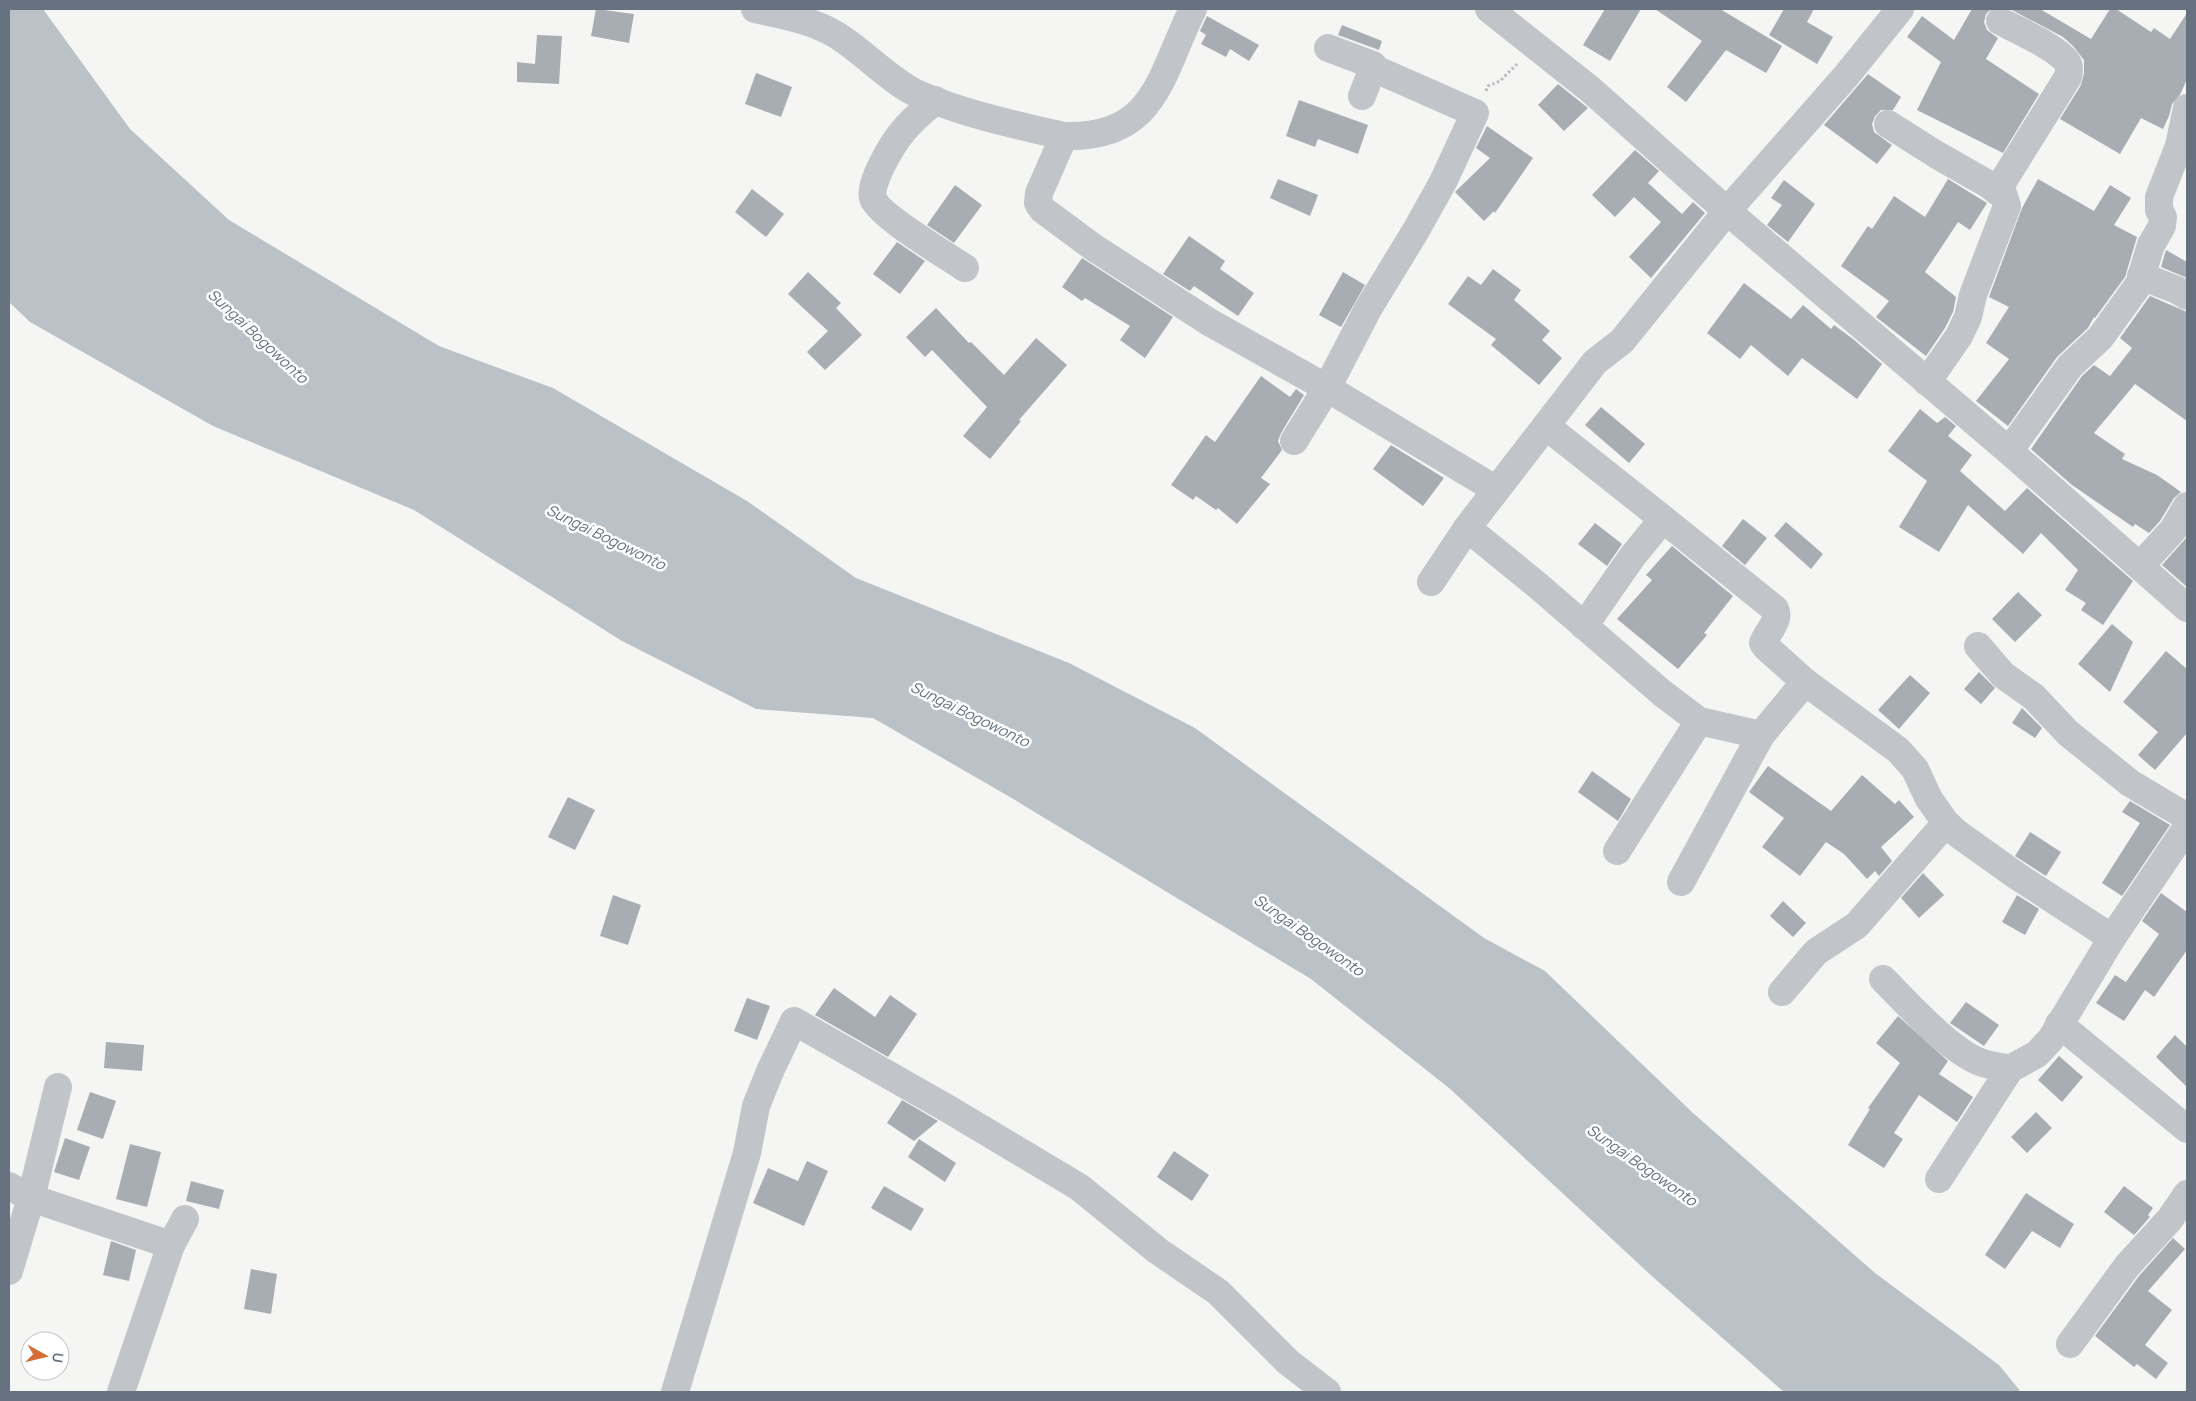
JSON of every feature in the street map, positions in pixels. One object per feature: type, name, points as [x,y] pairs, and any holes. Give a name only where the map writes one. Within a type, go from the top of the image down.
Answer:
[{"type":"street","points":[[755,9],[803,20],[825,28],[843,39],[907,88],[935,100],[1006,123],[1064,136],[1081,137],[1100,134],[1125,123],[1143,110],[1156,91],[1193,9]]},
{"type":"street","points":[[1431,582],[1495,489],[1595,362],[1622,341],[1727,211],[1846,76],[1900,9]]},
{"type":"street","points":[[1506,14],[1534,46],[1591,90],[1727,211],[2009,452],[2187,608]]},
{"type":"street","points":[[1997,191],[2068,77],[2069,68],[2067,62],[2054,51],[2000,21]]},
{"type":"street","points":[[1294,441],[1327,388],[1368,309],[1443,182],[1475,113],[1374,68],[1373,65],[1328,48]]},
{"type":"street","points":[[1362,96],[1374,68]]},
{"type":"street","points":[[935,100],[903,130],[879,172],[872,190],[873,200],[903,226],[965,268]]},
{"type":"street","points":[[2009,452],[2070,366],[2100,338],[2139,284],[2151,245],[2162,226],[2163,217],[2159,210],[2158,197],[2184,137],[2187,108]]},
{"type":"street","points":[[1888,124],[1997,191],[2004,196],[2007,206],[1973,294],[1968,317],[1959,336],[1927,382]]},
{"type":"street","points":[[1064,136],[1039,193],[1038,202],[1043,210],[1092,247],[1209,322],[1327,388],[1495,489]]},
{"type":"street","points":[[2141,276],[2177,290],[2187,296]]},
{"type":"street","points":[[1546,426],[1775,609],[1778,614],[1777,620],[1763,643],[1766,648],[1805,682],[1898,750],[1914,769],[1929,799],[1946,823],[1958,834],[2017,876],[2112,938]]},
{"type":"street","points":[[2140,566],[2173,530],[2187,506]]},
{"type":"street","points":[[1584,626],[1632,557],[1663,519]]},
{"type":"street","points":[[1467,528],[1536,584],[1662,693],[1700,721],[1761,735]]},
{"type":"street","points":[[1978,646],[2003,674],[2034,697],[2075,738],[2130,783],[2187,817]]},
{"type":"street","points":[[1681,882],[1761,735],[1805,682]]},
{"type":"street","points":[[1617,851],[1700,721]]},
{"type":"street","points":[[1782,992],[1816,952],[1858,925],[1946,823]]},
{"type":"street","points":[[1939,1179],[2010,1069],[2036,1054],[2050,1039],[2112,938],[2187,827]]},
{"type":"street","points":[[1883,979],[1934,1029],[1966,1055],[1981,1063],[2010,1069]]},
{"type":"street","points":[[675,1392],[747,1153],[756,1106],[794,1021],[950,1110],[1079,1187],[1158,1251],[1218,1292],[1288,1362],[1327,1392]]},
{"type":"street","points":[[2059,1024],[2187,1128]]},
{"type":"street","points":[[9,1271],[20,1192],[58,1086]]},
{"type":"street","points":[[20,1192],[171,1245]]},
{"type":"street","points":[[2070,1344],[2127,1266],[2179,1227],[2187,1194]]},
{"type":"street","points":[[122,1392],[171,1245],[185,1219]]},
{"type":"path","points":[[1475,113],[1488,86],[1500,81],[1534,46]]},
{"type":"water","name":"Sungai Bogowonto","points":[[9,9],[43,9],[130,129],[229,220],[439,346],[553,388],[747,501],[856,578],[1069,663],[1195,728],[1484,938],[1545,971],[1693,1113],[1875,1273],[1999,1365],[2021,1392],[1784,1392],[1654,1278],[1449,1088],[1311,979],[1010,797],[873,718],[756,709],[622,641],[414,510],[213,426],[30,322],[9,302]]},
{"type":"building","points":[[596,9],[634,14],[629,43],[591,36]]},
{"type":"building","points":[[1605,9],[1641,9],[1610,61],[1583,45]]},
{"type":"building","points":[[1655,9],[1720,9],[1782,46],[1766,73],[1726,50],[1686,102],[1667,87],[1702,41]]},
{"type":"building","points":[[1784,9],[1814,9],[1807,22],[1833,37],[1817,64],[1769,35]]},
{"type":"building","points":[[1972,9],[1991,9],[1986,14],[1984,22],[1987,30],[1998,38],[1986,59],[2039,94],[2003,153],[1917,110],[1941,62],[1907,37],[1922,16],[1954,40]]},
{"type":"building","points":[[2010,9],[2040,9],[2091,39],[2110,9],[2116,9],[2151,32],[2154,28],[2170,39],[2187,13],[2187,79],[2180,95],[2172,104],[2163,129],[2141,118],[2120,154],[2060,119],[2081,85],[2084,73],[2084,60],[2063,37]]},
{"type":"building","points":[[1207,16],[1259,45],[1249,61],[1230,49],[1226,57],[1201,44],[1206,35],[1200,31]]},
{"type":"building","points":[[1342,25],[1382,41],[1379,50],[1338,35]]},
{"type":"building","points":[[537,35],[562,36],[559,84],[517,82],[517,62],[535,64]]},
{"type":"building","points":[[756,73],[792,87],[781,117],[745,104]]},
{"type":"building","points":[[1868,74],[1901,97],[1893,110],[1881,110],[1875,116],[1872,124],[1874,132],[1892,145],[1877,164],[1824,125]]},
{"type":"building","points":[[1558,84],[1588,108],[1564,131],[1538,105]]},
{"type":"building","points":[[1299,100],[1368,125],[1358,154],[1318,139],[1315,147],[1286,136]]},
{"type":"building","points":[[1487,126],[1533,158],[1495,213],[1494,211],[1484,221],[1455,192],[1490,158],[1476,148]]},
{"type":"building","points":[[1635,150],[1659,171],[1648,183],[1682,214],[1693,202],[1705,213],[1651,278],[1629,257],[1661,222],[1634,197],[1615,217],[1592,195]]},
{"type":"building","points":[[1278,179],[1318,195],[1310,216],[1270,198]]},
{"type":"building","points":[[1948,179],[1987,203],[1970,230],[1958,222],[1925,272],[1956,297],[1953,312],[1945,328],[1926,356],[1876,317],[1889,301],[1841,266],[1868,226],[1872,229],[1894,196],[1925,217]]},
{"type":"building","points":[[2038,179],[2094,211],[2110,185],[2131,198],[2114,225],[2137,237],[2125,277],[2094,317],[2088,328],[2057,357],[2008,426],[1976,401],[2009,359],[1986,343],[2009,307],[1989,297],[2022,208]]},
{"type":"building","points":[[1784,180],[1815,204],[1788,242],[1767,225],[1782,205],[1771,198]]},
{"type":"building","points":[[955,185],[982,205],[954,243],[927,225]]},
{"type":"building","points":[[752,189],[784,214],[766,237],[735,212]]},
{"type":"building","points":[[1189,236],[1225,261],[1220,269],[1254,293],[1238,316],[1194,286],[1190,291],[1163,274]]},
{"type":"building","points":[[897,242],[925,261],[900,294],[873,274]]},
{"type":"building","points":[[2166,250],[2187,262],[2187,278],[2161,267]]},
{"type":"building","points":[[1082,258],[1173,317],[1145,358],[1120,340],[1130,326],[1085,298],[1082,301],[1062,287]]},
{"type":"building","points":[[1493,269],[1521,290],[1514,300],[1550,331],[1542,340],[1562,358],[1539,385],[1491,345],[1496,339],[1448,304],[1468,276],[1481,285]]},
{"type":"building","points":[[808,272],[841,303],[836,308],[862,335],[825,370],[807,352],[828,331],[788,294]]},
{"type":"building","points":[[1343,272],[1365,285],[1341,327],[1319,315]]},
{"type":"building","points":[[1744,283],[1791,319],[1803,305],[1831,329],[1834,325],[1853,339],[1882,364],[1857,399],[1802,358],[1788,376],[1751,345],[1740,359],[1707,333]]},
{"type":"building","points":[[2150,296],[2187,312],[2187,421],[2135,384],[2094,433],[2125,454],[2122,459],[2157,475],[2181,492],[2174,498],[2160,521],[2149,533],[2135,524],[2133,527],[2072,485],[2031,449],[2082,376],[2094,365],[2110,376],[2132,348],[2120,338]]},
{"type":"building","points":[[936,308],[969,343],[971,342],[1004,375],[1036,338],[1067,365],[1019,420],[1021,421],[990,459],[963,436],[987,407],[932,350],[925,357],[906,337]]},
{"type":"building","points":[[1261,376],[1290,397],[1296,389],[1304,395],[1281,433],[1278,441],[1282,450],[1261,478],[1270,484],[1237,524],[1218,508],[1216,510],[1196,496],[1193,500],[1171,485],[1206,435],[1215,442]]},
{"type":"building","points":[[1601,407],[1645,444],[1629,463],[1585,425]]},
{"type":"building","points":[[1920,409],[1937,423],[1945,417],[1956,426],[1948,436],[1972,455],[1960,471],[2005,511],[2027,488],[2133,581],[2103,625],[2081,610],[2086,603],[2065,590],[2078,570],[2041,533],[2023,554],[1968,505],[1939,552],[1899,527],[1927,481],[1888,451]]},
{"type":"building","points":[[1391,445],[1444,478],[1423,506],[1373,469]]},
{"type":"building","points":[[1743,519],[1767,538],[1745,565],[1722,546]]},
{"type":"building","points":[[1786,522],[1823,554],[1811,569],[1774,536]]},
{"type":"building","points":[[1595,523],[1622,544],[1607,566],[1578,544]]},
{"type":"building","points":[[2187,537],[2187,587],[2162,565]]},
{"type":"building","points":[[1672,546],[1733,596],[1704,633],[1707,635],[1678,669],[1617,619],[1652,580],[1646,575]]},
{"type":"building","points":[[2018,592],[2042,615],[2015,642],[1992,619]]},
{"type":"building","points":[[2112,624],[2133,642],[2110,692],[2078,664]]},
{"type":"building","points":[[2166,651],[2187,669],[2187,733],[2155,770],[2138,755],[2158,732],[2123,702]]},
{"type":"building","points":[[1979,672],[1995,688],[1981,704],[1964,689]]},
{"type":"building","points":[[1910,675],[1930,693],[1899,729],[1878,710]]},
{"type":"building","points":[[2022,708],[2042,728],[2035,738],[2012,723]]},
{"type":"building","points":[[1768,766],[1831,811],[1862,775],[1895,804],[1899,800],[1914,817],[1881,847],[1892,861],[1879,876],[1875,871],[1867,879],[1844,854],[1826,842],[1800,876],[1762,847],[1784,818],[1749,792]]},
{"type":"building","points":[[1592,771],[1631,799],[1618,821],[1578,792]]},
{"type":"building","points":[[568,797],[595,810],[575,850],[548,837]]},
{"type":"building","points":[[2130,801],[2170,825],[2122,896],[2102,883],[2140,823],[2122,812]]},
{"type":"building","points":[[2030,832],[2061,852],[2046,876],[2015,856]]},
{"type":"building","points":[[1923,873],[1944,895],[1919,918],[1901,898]]},
{"type":"building","points":[[2161,893],[2187,912],[2187,950],[2154,997],[2145,990],[2124,1021],[2096,1003],[2115,975],[2126,982],[2159,934],[2142,921]]},
{"type":"building","points":[[613,895],[641,905],[628,945],[600,936]]},
{"type":"building","points":[[2017,895],[2039,909],[2025,935],[2002,922]]},
{"type":"building","points":[[1783,901],[1806,923],[1793,937],[1770,916]]},
{"type":"building","points":[[834,988],[875,1017],[890,995],[917,1014],[888,1057],[815,1015]]},
{"type":"building","points":[[747,998],[770,1006],[757,1040],[734,1031]]},
{"type":"building","points":[[1966,1002],[1999,1025],[1984,1046],[1950,1023]]},
{"type":"building","points":[[1898,1016],[1948,1061],[1939,1074],[1973,1097],[1957,1122],[1919,1095],[1894,1133],[1903,1139],[1884,1168],[1848,1145],[1870,1109],[1868,1108],[1900,1063],[1876,1043]]},
{"type":"building","points":[[2175,1035],[2187,1047],[2187,1087],[2156,1057]]},
{"type":"building","points":[[106,1042],[144,1045],[142,1071],[104,1068]]},
{"type":"building","points":[[2059,1056],[2083,1077],[2062,1102],[2038,1080]]},
{"type":"building","points":[[90,1092],[116,1101],[103,1139],[77,1130]]},
{"type":"building","points":[[902,1100],[938,1121],[914,1141],[887,1123]]},
{"type":"building","points":[[2036,1112],[2052,1128],[2027,1153],[2011,1137]]},
{"type":"building","points":[[65,1138],[90,1147],[79,1180],[54,1172]]},
{"type":"building","points":[[919,1139],[956,1163],[945,1182],[908,1157]]},
{"type":"building","points":[[130,1144],[161,1152],[147,1207],[116,1199]]},
{"type":"building","points":[[1174,1151],[1209,1175],[1192,1201],[1157,1177]]},
{"type":"building","points":[[807,1161],[828,1171],[804,1226],[753,1203],[768,1168],[798,1181]]},
{"type":"building","points":[[191,1181],[224,1190],[219,1209],[186,1201]]},
{"type":"building","points":[[884,1186],[924,1209],[911,1231],[871,1208]]},
{"type":"building","points":[[2124,1186],[2153,1208],[2148,1215],[2150,1217],[2134,1235],[2104,1212]]},
{"type":"building","points":[[2026,1193],[2074,1224],[2060,1248],[2032,1231],[2005,1269],[1985,1255]]},
{"type":"building","points":[[2173,1238],[2185,1249],[2148,1291],[2172,1310],[2145,1345],[2168,1363],[2156,1379],[2137,1364],[2134,1367],[2095,1336],[2139,1276]]},
{"type":"building","points":[[111,1241],[136,1250],[129,1281],[103,1275]]},
{"type":"building","points":[[251,1269],[277,1274],[271,1314],[244,1309]]}]
